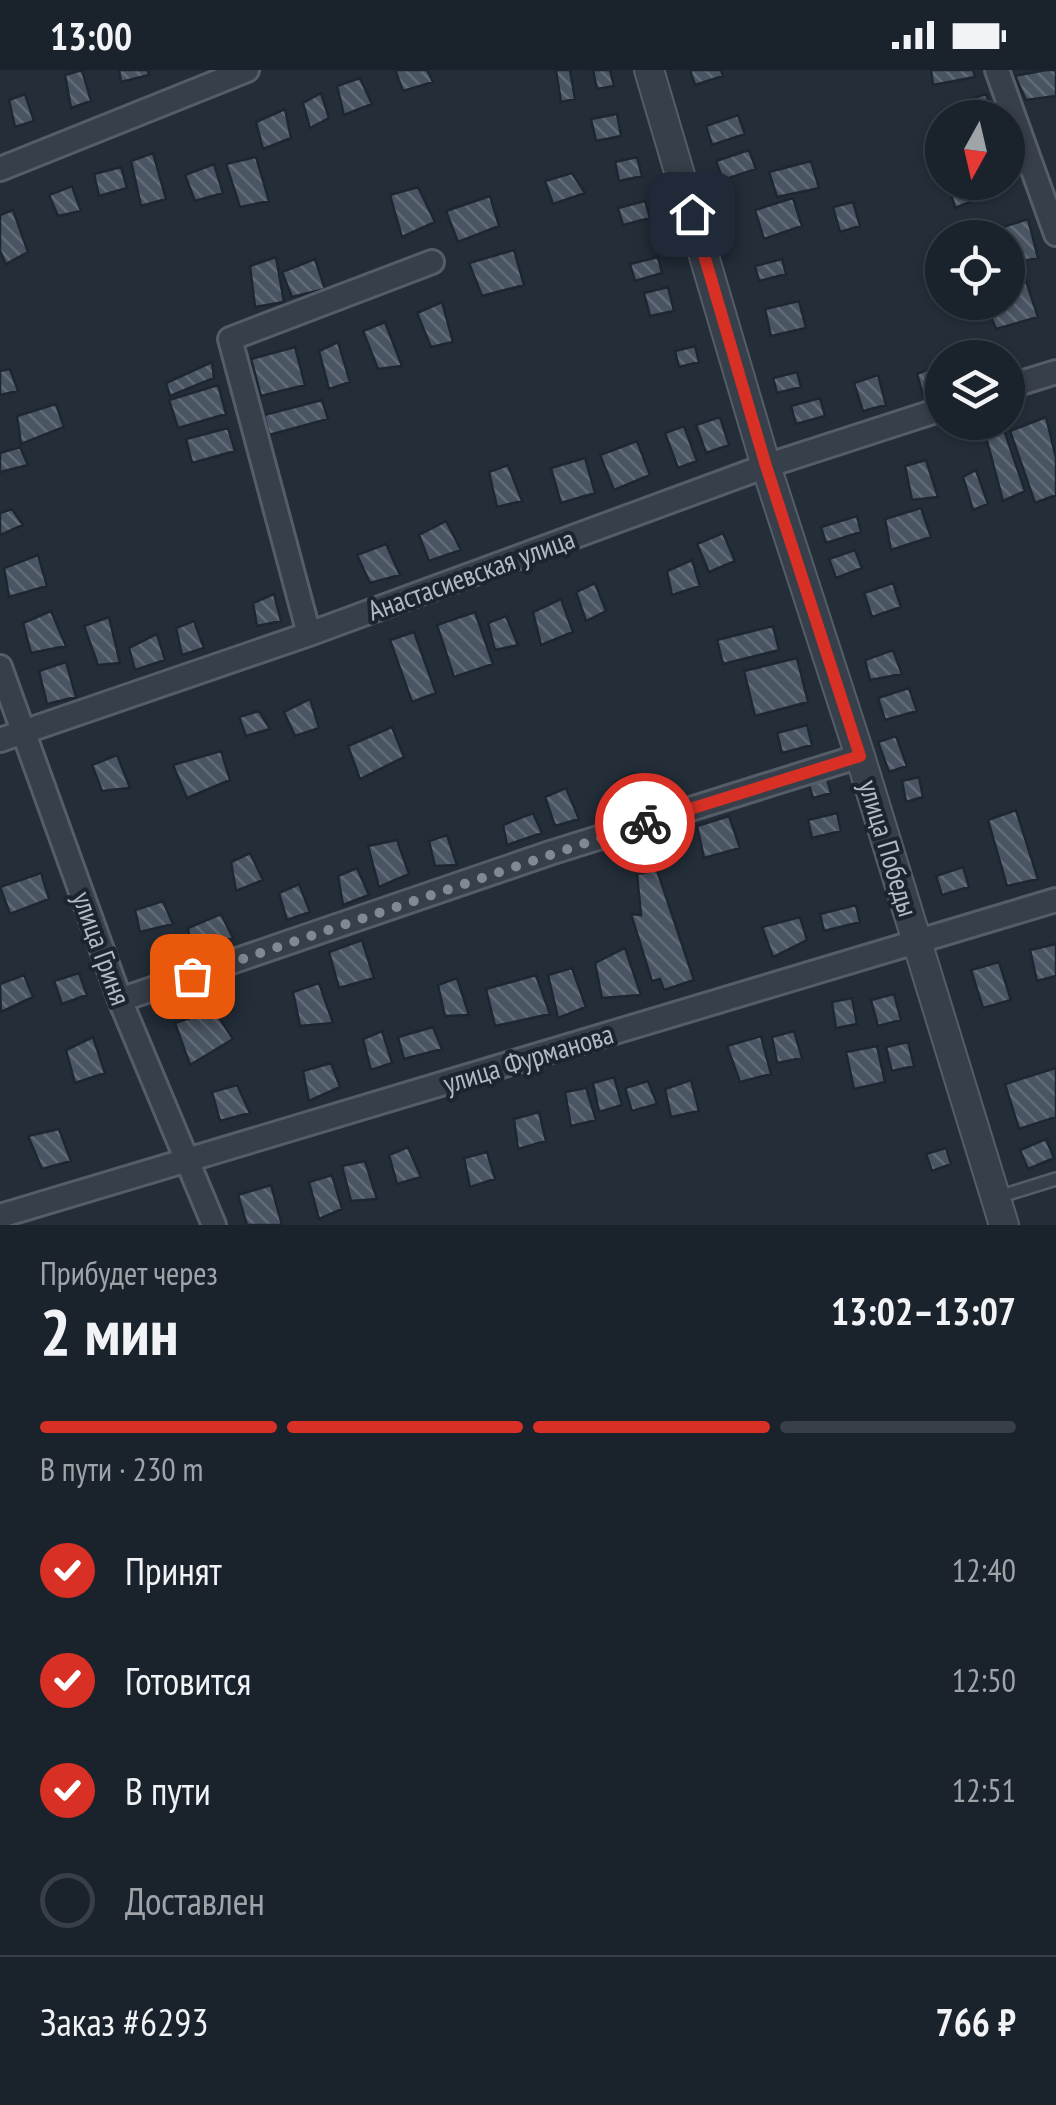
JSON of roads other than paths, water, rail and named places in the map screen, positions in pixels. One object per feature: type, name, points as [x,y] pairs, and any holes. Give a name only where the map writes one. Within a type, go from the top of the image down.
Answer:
[{"type":"street","points":[[0,169],[247,70]]},
{"type":"street","name":"улица Победы","points":[[649,70],[766,466],[1004,1225]]},
{"type":"street","points":[[998,70],[1056,234]]},
{"type":"street","points":[[309,634],[230,338],[432,262]]},
{"type":"street","points":[[1025,382],[1056,372]]},
{"type":"street","name":"Анастасиевская улица","points":[[11,736],[309,634],[766,466],[925,415]]},
{"type":"street","name":"улица Гриня","points":[[0,667],[11,736],[214,1225]]},
{"type":"street","points":[[120,1000],[550,853],[860,756]]},
{"type":"street","name":"улица Фурманова","points":[[0,1216],[1056,900]]},
{"type":"lane","points":[[996,1198],[1056,1179]]}]
